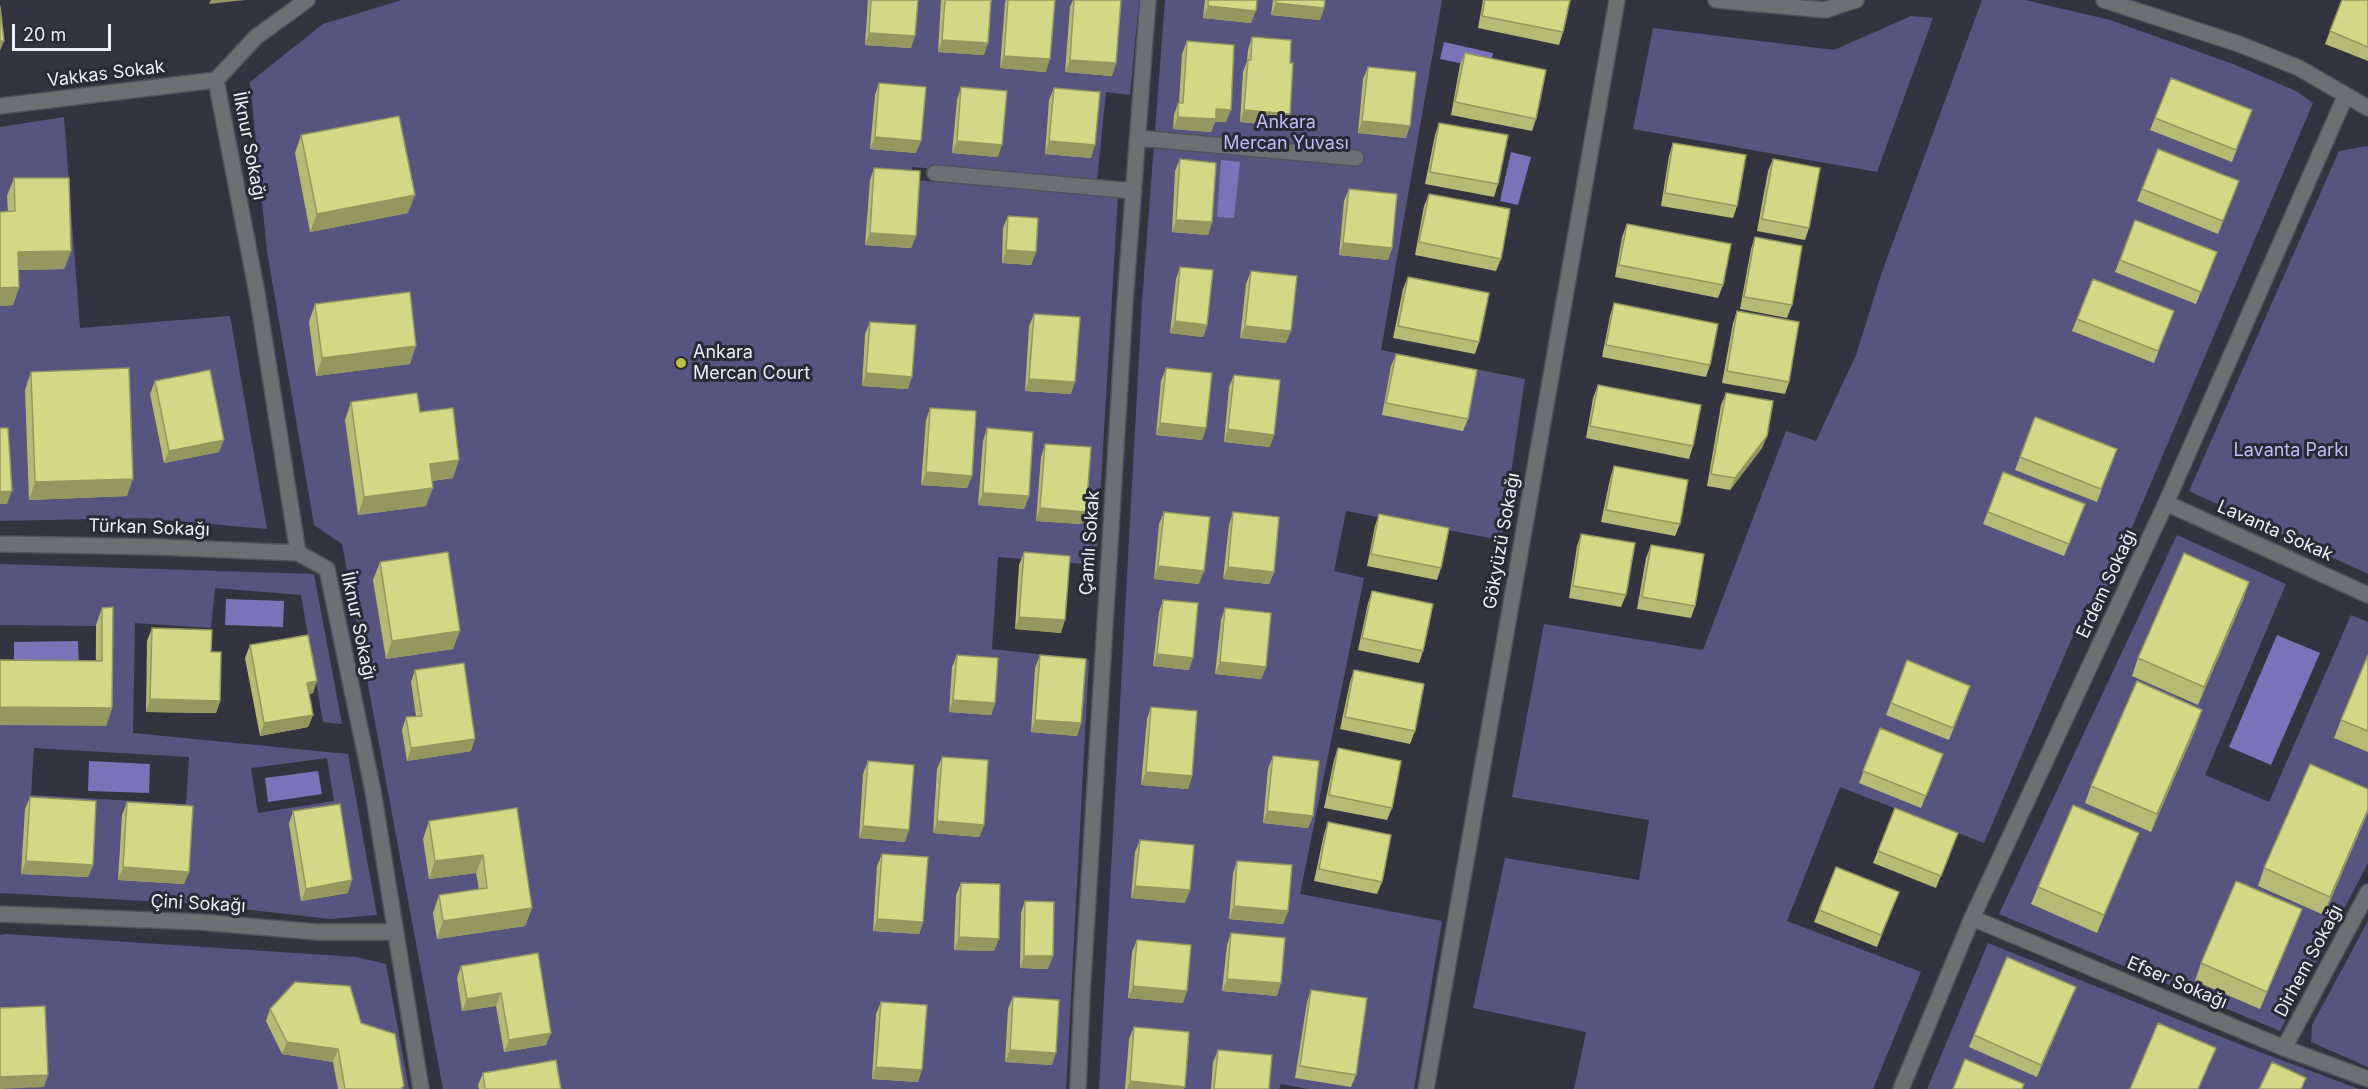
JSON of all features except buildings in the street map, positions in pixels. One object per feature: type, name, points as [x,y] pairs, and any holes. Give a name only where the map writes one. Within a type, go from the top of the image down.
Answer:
[{"type":"street","points":[[216,80],[256,37],[308,0]]},
{"type":"street","name":"Çamlı Sokak","points":[[1078,1089],[1082,995],[1148,0]]},
{"type":"street","name":"Gökyüzü Sokağı","points":[[1426,1089],[1617,0]]},
{"type":"street","points":[[1716,0],[1825,10],[1856,0]]},
{"type":"street","points":[[2104,0],[2123,4],[2299,68],[2368,108]]},
{"type":"street","name":"Vakkas Sokak","points":[[0,106],[216,80]]},
{"type":"street","name":"İlknur Sokağı","points":[[216,80],[257,293],[298,553],[327,569],[373,791],[421,1089]]},
{"type":"street","name":"Erdem Sokağı","points":[[1901,1089],[1972,918],[2166,503],[2346,95]]},
{"type":"street","points":[[1138,138],[1356,158]]},
{"type":"street","points":[[935,173],[1134,191]]},
{"type":"street","name":"Lavanta Sokak","points":[[2166,503],[2368,595]]},
{"type":"street","name":"Türkan Sokağı","points":[[0,544],[159,547],[298,553]]},
{"type":"street","name":"Dirhem Sokağı","points":[[2284,1048],[2368,892]]},
{"type":"street","name":"Çini Sokağı","points":[[0,914],[200,922],[317,932],[394,932]]},
{"type":"street","name":"Efser Sokağı","points":[[1972,918],[2284,1048],[2368,1079]]},
{"type":"green space","points":[[402,0],[1139,0],[1130,95],[1106,92],[1097,181],[912,167],[912,180],[1118,197],[1096,565],[998,557],[992,649],[1089,660],[1066,1089],[443,1089],[342,544],[314,525],[267,251],[250,82],[323,24]]},
{"type":"green space","name":"Ankara Mercan Yuvası","points":[[1165,0],[1442,0],[1381,350],[1525,379],[1501,540],[1346,511],[1334,571],[1364,578],[1300,894],[1442,921],[1414,1089],[1308,1089],[1281,1084],[1279,1089],[1099,1089],[1142,302]]},
{"type":"green space","points":[[1982,0],[2025,0],[2110,20],[2233,64],[2296,91],[2313,103],[2098,607],[2087,603],[1984,843],[1840,787],[1787,921],[1921,972],[1873,1089],[1574,1089],[1586,1032],[1473,1008],[1505,858],[1639,880],[1649,820],[1512,797],[1544,624],[1703,650],[1786,431],[1816,441],[1856,355],[1882,272]]},
{"type":"green space","points":[[1911,16],[1933,18],[1877,172],[1633,129],[1653,28],[1834,50]]},
{"type":"green space","points":[[64,117],[80,328],[230,316],[267,529],[142,518],[0,521],[0,127]]},
{"type":"green space","name":"Lavanta Parkı","points":[[2368,147],[2368,574],[2189,491],[2339,151]]},
{"type":"green space","points":[[2177,535],[2286,584],[2205,775],[2269,802],[2351,615],[2368,622],[2368,863],[2280,1031],[1999,914]]},
{"type":"green space","points":[[0,564],[314,574],[342,724],[323,722],[301,595],[215,588],[211,628],[135,623],[133,733],[348,754],[377,915],[330,919],[199,904],[0,893],[0,678],[95,679],[96,626],[0,625]],"holes":[[[34,748],[189,757],[186,804],[31,795]],[[327,758],[334,801],[258,813],[251,768]]]},
{"type":"green space","points":[[2368,921],[2368,1067],[2311,1042],[2312,1025]]},
{"type":"green space","points":[[0,935],[356,957],[386,964],[409,1089],[0,1089]]},
{"type":"green space","points":[[1988,943],[2249,1048],[2359,1089],[1927,1089]]},
{"type":"shaded area","points":[[1444,42],[1493,53],[1489,69],[1440,59]]},
{"type":"shaded area","points":[[1511,152],[1531,157],[1518,205],[1500,201]]},
{"type":"shaded area","points":[[1221,160],[1240,162],[1234,218],[1217,217]]},
{"type":"shaded area","points":[[226,599],[284,601],[283,627],[225,625]]},
{"type":"shaded area","points":[[2277,635],[2320,653],[2271,765],[2229,747]]},
{"type":"shaded area","points":[[78,641],[79,666],[14,666],[14,642]]},
{"type":"shaded area","points":[[89,761],[150,764],[149,793],[88,791]]},
{"type":"shaded area","points":[[318,771],[322,794],[268,802],[265,778]]},
{"type":"place","name":"Ankara Mercan Court","points":[[681,363]]}]
